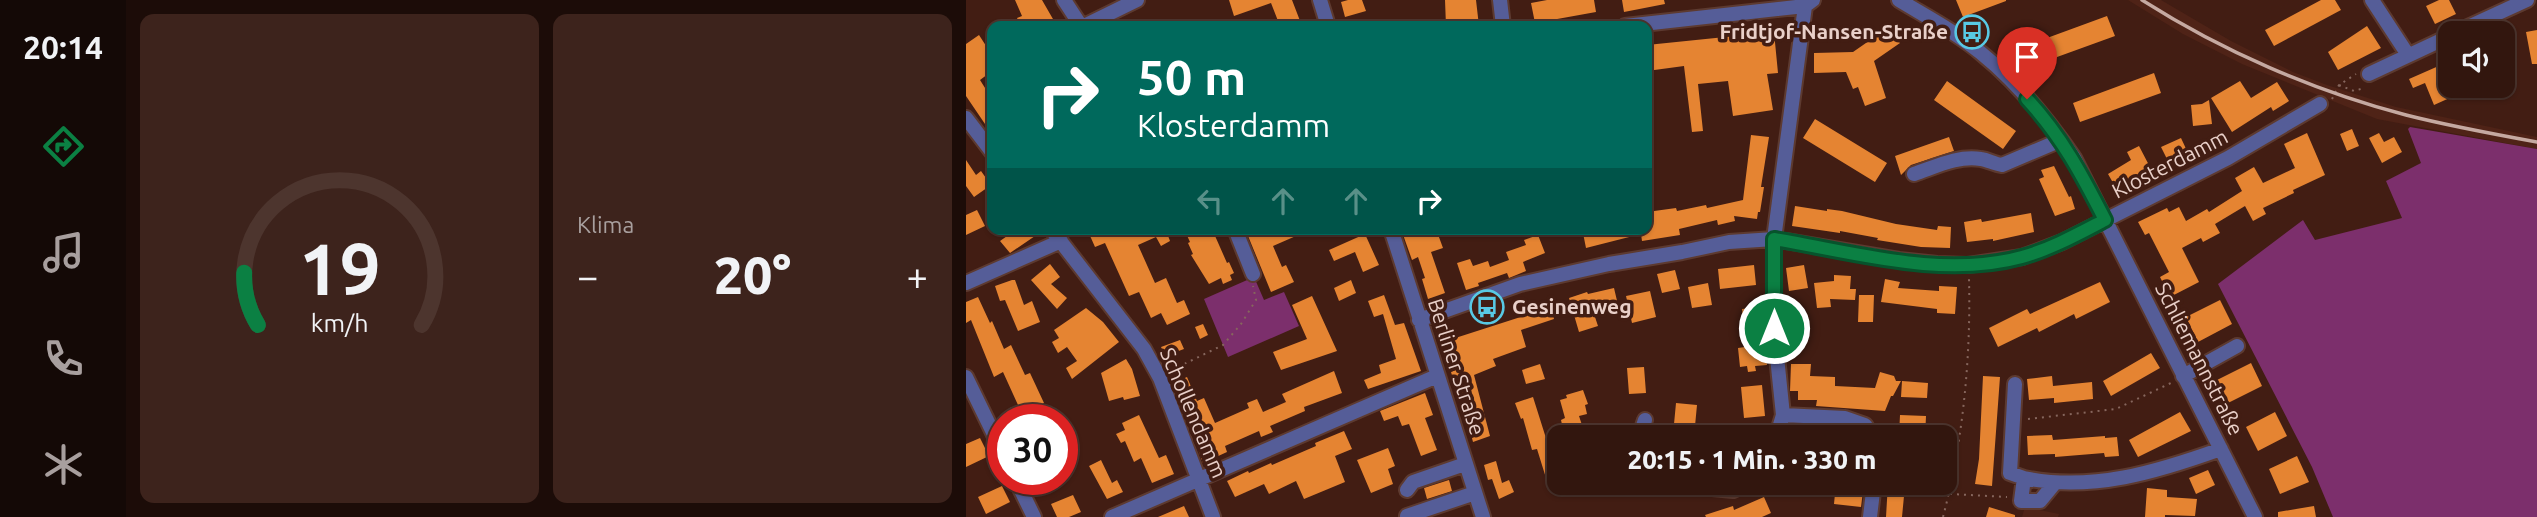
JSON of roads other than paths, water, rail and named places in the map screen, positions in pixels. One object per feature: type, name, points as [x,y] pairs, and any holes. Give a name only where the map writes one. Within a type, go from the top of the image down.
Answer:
[{"type":"street","points":[[1064,0],[1079,21]]},
{"type":"street","points":[[1093,21],[1137,0]]},
{"type":"street","points":[[1320,0],[1326,21]]},
{"type":"street","points":[[1500,0],[1502,21]]},
{"type":"street","points":[[1899,0],[1982,53],[2039,112],[2074,158],[2105,220]]},
{"type":"street","points":[[2372,0],[2409,55]]},
{"type":"street","points":[[2481,21],[2527,0]]},
{"type":"street","points":[[1652,23],[1809,3],[1774,239],[1774,328],[1783,415],[1780,425]]},
{"type":"street","points":[[2365,78],[2438,42]]},
{"type":"street","name":"Klosterdamm","points":[[1419,320],[1520,285],[1609,264],[1729,242],[1774,239],[1899,260],[1968,265],[2022,257],[2062,242],[2252,146],[2326,102]]},
{"type":"street","points":[[966,118],[987,145]]},
{"type":"street","points":[[1914,174],[1961,159],[1982,159],[2002,165],[2061,140]]},
{"type":"street","name":"Schliemannstraße","points":[[2105,220],[2255,517]]},
{"type":"street","points":[[966,283],[1056,235]]},
{"type":"street","name":"Schollendamm","points":[[1056,235],[1144,349],[1159,376],[1213,517]]},
{"type":"street","points":[[1237,235],[1253,274]]},
{"type":"street","name":"Berliner Straße","points":[[1393,235],[1483,517]]},
{"type":"street","points":[[2183,376],[2237,346]]},
{"type":"street","points":[[1112,517],[1437,376]]},
{"type":"street","points":[[966,377],[987,420]]},
{"type":"street","points":[[2015,384],[2010,473],[2024,478],[2054,484],[2135,476],[2174,466],[2221,449]]},
{"type":"street","points":[[1783,415],[1845,418],[1865,425]]},
{"type":"street","points":[[1643,425],[1645,420]]},
{"type":"street","points":[[1407,490],[1413,482],[1465,464]]},
{"type":"street","points":[[2024,478],[2021,501],[2040,501],[2054,484]]},
{"type":"street","points":[[1407,516],[1475,493]]},
{"type":"street","points":[[1023,495],[1034,517]]},
{"type":"street","points":[[1870,517],[1873,495]]},
{"type":"railway","points":[[2142,0],[2204,36],[2303,82],[2422,119],[2537,142]]},
{"type":"place","name":"Fridtjof-Nansen-Straße","points":[[1972,32]]},
{"type":"place","name":"Gesinenweg","points":[[1487,307]]}]
